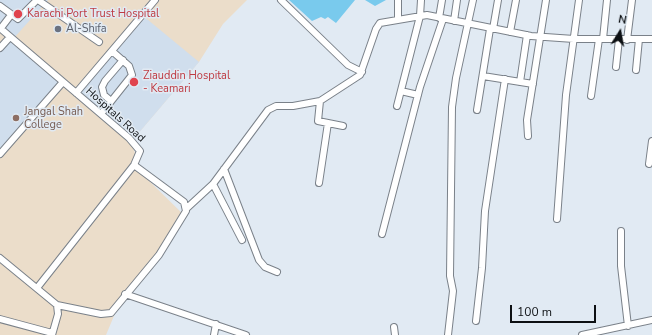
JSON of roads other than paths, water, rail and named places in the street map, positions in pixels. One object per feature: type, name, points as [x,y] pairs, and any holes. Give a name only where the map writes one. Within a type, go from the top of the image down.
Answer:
[{"type":"street","points":[[0,6],[18,19],[38,0],[99,42]]},
{"type":"street","points":[[76,93],[156,0]]},
{"type":"street","points":[[281,0],[348,66],[362,72]]},
{"type":"street","points":[[398,0],[398,20]]},
{"type":"street","points":[[397,106],[420,16],[421,0]]},
{"type":"street","points":[[382,234],[418,95],[441,18],[442,0]]},
{"type":"street","points":[[454,21],[457,0]]},
{"type":"street","points":[[448,335],[453,291],[450,276],[452,107],[456,78],[473,0]]},
{"type":"street","points":[[477,110],[498,0]]},
{"type":"street","points":[[510,32],[516,0]]},
{"type":"street","points":[[528,136],[527,120],[546,0]]},
{"type":"street","points":[[557,219],[566,95],[579,0]]},
{"type":"street","points":[[591,96],[607,0]]},
{"type":"street","points":[[627,40],[632,0]]},
{"type":"street","points":[[0,28],[11,15]]},
{"type":"street","points":[[0,258],[57,305],[106,314],[111,313],[125,294],[159,255],[186,208],[213,184],[271,108],[320,101],[357,78],[362,72],[377,25],[420,16],[427,16],[527,35],[574,39],[652,39]]},
{"type":"street","name":"Hospitals Road","points":[[0,28],[101,114],[139,149],[140,154],[134,165],[37,288]]},
{"type":"street","points":[[520,82],[527,35]]},
{"type":"street","points":[[0,48],[10,37]]},
{"type":"street","points":[[616,67],[619,39]]},
{"type":"street","points":[[636,70],[640,39]]},
{"type":"street","points":[[101,114],[132,75],[129,66],[112,51]]},
{"type":"street","points":[[111,101],[104,95],[102,87],[104,81],[123,60]]},
{"type":"street","points":[[483,76],[533,84]]},
{"type":"street","points":[[476,321],[482,268],[485,211],[505,79]]},
{"type":"street","points":[[0,154],[63,82]]},
{"type":"street","points":[[401,91],[418,95]]},
{"type":"street","points":[[320,101],[318,121],[343,126]]},
{"type":"street","points":[[319,183],[328,123]]},
{"type":"street","points":[[649,164],[652,141]]},
{"type":"street","points":[[134,165],[184,202],[186,208]]},
{"type":"street","points":[[224,169],[259,260],[265,267],[277,272]]},
{"type":"street","points":[[213,184],[242,240]]},
{"type":"street","points":[[621,231],[621,266],[628,326]]},
{"type":"street","points":[[125,294],[246,335]]},
{"type":"street","points":[[0,319],[52,334],[58,314],[57,305]]},
{"type":"street","points":[[582,335],[652,320]]},
{"type":"street","points":[[214,335],[216,324]]},
{"type":"street","points":[[394,327],[395,335]]},
{"type":"water","points":[[289,0],[355,0],[336,23],[328,17],[325,19],[321,17],[312,21]]},
{"type":"water","points":[[365,0],[386,0],[375,6]]},
{"type":"place","name":"Karachi Port Trust Hospital","points":[[18,14]]},
{"type":"place","name":"Al-Shifa","points":[[58,29]]},
{"type":"place","name":"Ziauddin Hospital - Keamari","points":[[134,82]]},
{"type":"place","name":"Jangal Shah College","points":[[16,118]]}]
